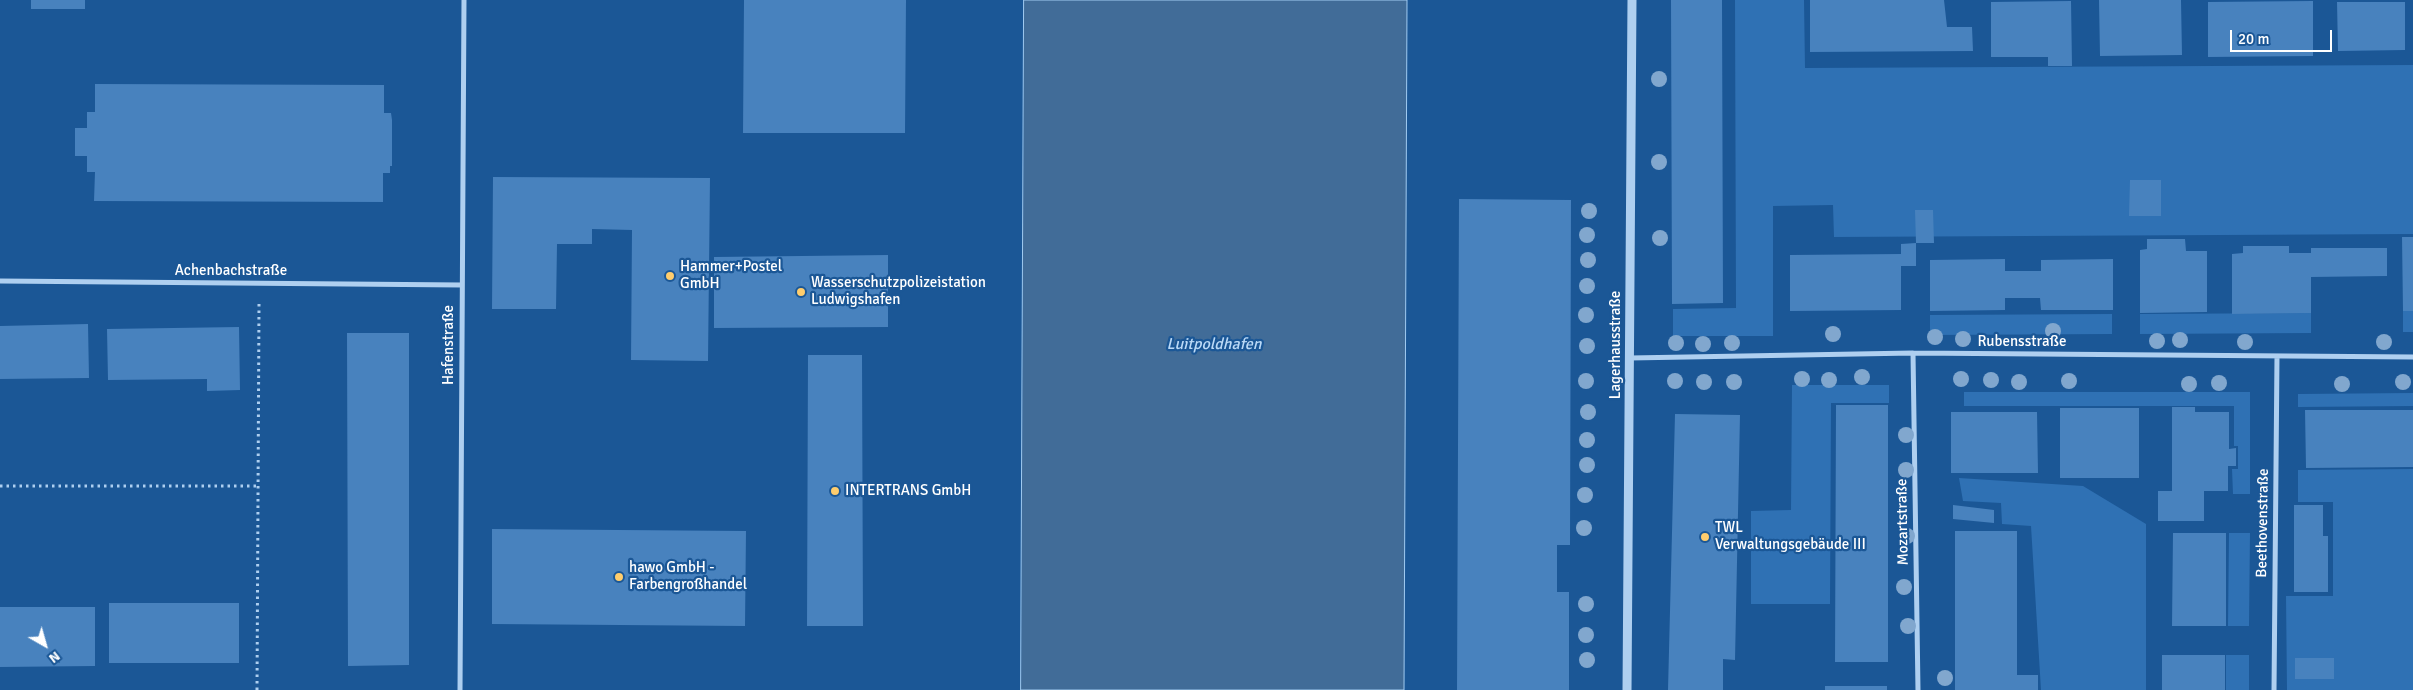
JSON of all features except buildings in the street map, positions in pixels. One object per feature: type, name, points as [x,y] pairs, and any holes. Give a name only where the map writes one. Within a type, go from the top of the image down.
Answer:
[{"type":"street","name":"Hafenstraße","points":[[460,690],[464,0]]},
{"type":"street","name":"Lagerhausstraße","points":[[1628,690],[1632,0]]},
{"type":"street","name":"Achenbachstraße","points":[[0,281],[462,285]]},
{"type":"street","name":"Rubensstraße","points":[[1630,358],[1913,354],[2413,357]]},
{"type":"street","name":"Mozartstraße","points":[[1913,354],[1918,690]]},
{"type":"street","name":"Beethovenstraße","points":[[2274,690],[2277,356]]},
{"type":"path","points":[[257,690],[260,284]]},
{"type":"path","points":[[0,486],[258,486]]},
{"type":"shaded area","points":[[1735,0],[1804,0],[1805,68],[2413,65],[2413,234],[1834,237],[1833,205],[1773,206],[1773,336],[1673,336],[1673,309],[1736,308]]},
{"type":"shaded area","points":[[2403,311],[2413,311],[2413,332],[2403,332]]},
{"type":"shaded area","points":[[2311,313],[2311,333],[2140,334],[2140,314]]},
{"type":"shaded area","points":[[2112,314],[2112,334],[1930,335],[1930,315]]},
{"type":"shaded area","points":[[1792,385],[1889,385],[1889,403],[1831,403],[1830,604],[1751,604],[1751,511],[1791,510]]},
{"type":"shaded area","points":[[1964,392],[2250,392],[2250,494],[2233,494],[2232,469],[2238,469],[2238,446],[2234,446],[2234,406],[1964,406]]},
{"type":"shaded area","points":[[2413,393],[2413,406],[2298,407],[2298,394]]},
{"type":"shaded area","points":[[2413,469],[2413,690],[2287,690],[2286,596],[2333,596],[2333,502],[2298,502],[2298,470]]},
{"type":"shaded area","points":[[1959,478],[2083,486],[2146,524],[2146,690],[2041,690],[2031,526],[2002,524],[2001,503],[1963,501]]},
{"type":"shaded area","points":[[2229,533],[2250,533],[2249,626],[2228,626]]},
{"type":"shaded area","points":[[2226,655],[2249,655],[2249,690],[2226,690]]},
{"type":"water","name":"Luitpoldhafen","points":[[1024,0],[1407,0],[1404,690],[1021,690]]},
{"type":"place","name":"Hammer+Postel GmbH","points":[[670,276]]},
{"type":"place","name":"Wasserschutzpolizeistation Ludwigshafen","points":[[801,292]]},
{"type":"place","name":"INTERTRANS GmbH","points":[[835,491]]},
{"type":"place","name":"TWL Verwaltungsgebäude III","points":[[1705,537]]},
{"type":"place","name":"hawo GmbH - Farbengroßhandel","points":[[619,577]]}]
